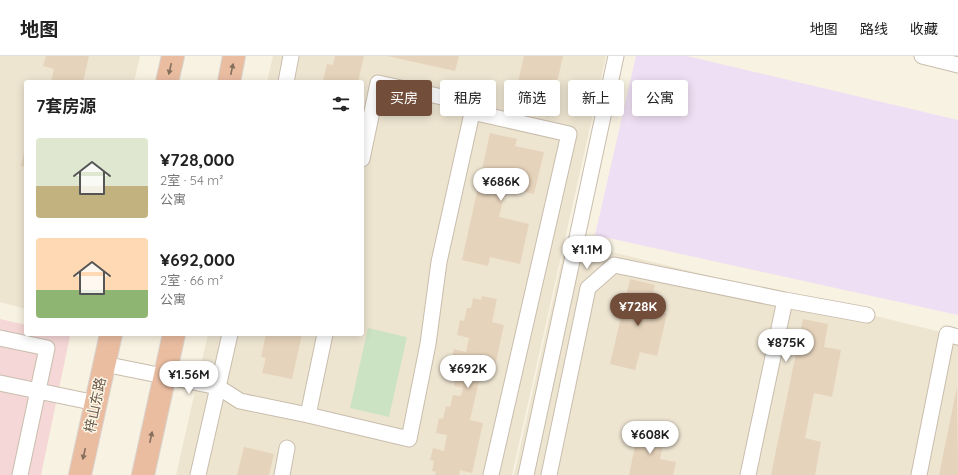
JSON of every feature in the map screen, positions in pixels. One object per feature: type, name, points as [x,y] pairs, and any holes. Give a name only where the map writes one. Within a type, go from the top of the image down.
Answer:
[{"type":"highway","points":[[167,80],[173,56]]},
{"type":"highway","points":[[229,80],[234,56]]},
{"type":"highway","name":"梓山东路","points":[[80,475],[111,336]]},
{"type":"highway","points":[[143,475],[174,336]]},
{"type":"street","points":[[286,80],[292,56]]},
{"type":"street","points":[[526,475],[616,56]]},
{"type":"street","points":[[922,56],[958,65]]},
{"type":"street","points":[[364,150],[378,83],[440,97]]},
{"type":"street","points":[[104,364],[218,387],[240,402],[308,415],[409,439],[428,344],[439,262],[471,116]]},
{"type":"street","points":[[490,116],[570,134],[491,475]]},
{"type":"street","points":[[549,475],[588,288],[614,265],[867,315]]},
{"type":"street","points":[[748,475],[786,300]]},
{"type":"street","points":[[918,475],[947,334],[958,337]]},
{"type":"street","points":[[198,475],[230,336]]},
{"type":"street","points":[[308,415],[325,336]]},
{"type":"street","points":[[0,338],[47,348],[20,475]]},
{"type":"street","points":[[0,383],[96,403]]},
{"type":"street","points":[[282,475],[287,448]]},
{"type":"shaded area","points":[[0,56],[140,56],[134,80],[24,80],[24,308],[0,302]]},
{"type":"shaded area","points":[[273,56],[606,56],[601,80],[568,80],[568,116],[593,116],[512,475],[176,475],[208,336],[364,336],[364,80],[267,80]]},
{"type":"shaded area","points":[[636,56],[687,56],[958,120],[958,315],[595,235],[622,116],[624,116],[624,108]]},
{"type":"shaded area","points":[[566,241],[958,336],[958,475],[514,475]]},
{"type":"shaded area","points":[[0,319],[24,325],[24,336],[70,336],[41,475],[0,475]]},
{"type":"green space","points":[[368,328],[407,337],[389,417],[350,408]]},
{"type":"building","points":[[46,56],[89,56],[83,80],[51,80],[54,69],[43,66]]},
{"type":"building","points":[[335,56],[364,56],[358,80],[323,80],[327,64],[333,65]]},
{"type":"building","points":[[387,56],[459,56],[455,71]]},
{"type":"building","points":[[524,56],[563,56],[557,80],[519,80]]},
{"type":"building","points":[[490,133],[517,139],[515,146],[544,152],[534,194],[506,188],[499,217],[529,224],[520,264],[490,257],[488,266],[462,260]]},
{"type":"building","points":[[24,152],[24,167],[21,166]]},
{"type":"building","points":[[630,279],[655,285],[649,310],[667,314],[657,356],[640,352],[635,370],[610,364]]},
{"type":"building","points":[[482,296],[497,299],[492,322],[504,325],[493,375],[481,372],[470,420],[483,423],[472,473],[460,470],[459,475],[435,475],[436,472],[432,471],[434,461],[430,460],[433,448],[444,451],[447,435],[436,433],[439,418],[443,419],[446,406],[450,407],[453,395],[461,396],[463,388],[454,386],[456,375],[452,375],[455,364],[451,363],[454,349],[466,352],[469,338],[457,335],[460,320],[464,321],[467,308],[471,308],[473,298],[481,300]]},
{"type":"building","points":[[803,319],[828,324],[824,347],[841,350],[832,397],[814,393],[805,438],[821,442],[815,475],[771,475]]},
{"type":"building","points":[[266,336],[302,336],[292,379],[262,373],[266,358],[261,357]]},
{"type":"building","points":[[957,387],[958,475],[939,475]]},
{"type":"building","points":[[639,427],[666,433],[660,459],[676,462],[673,475],[629,475]]},
{"type":"building","points":[[244,447],[274,454],[269,475],[237,475]]}]
